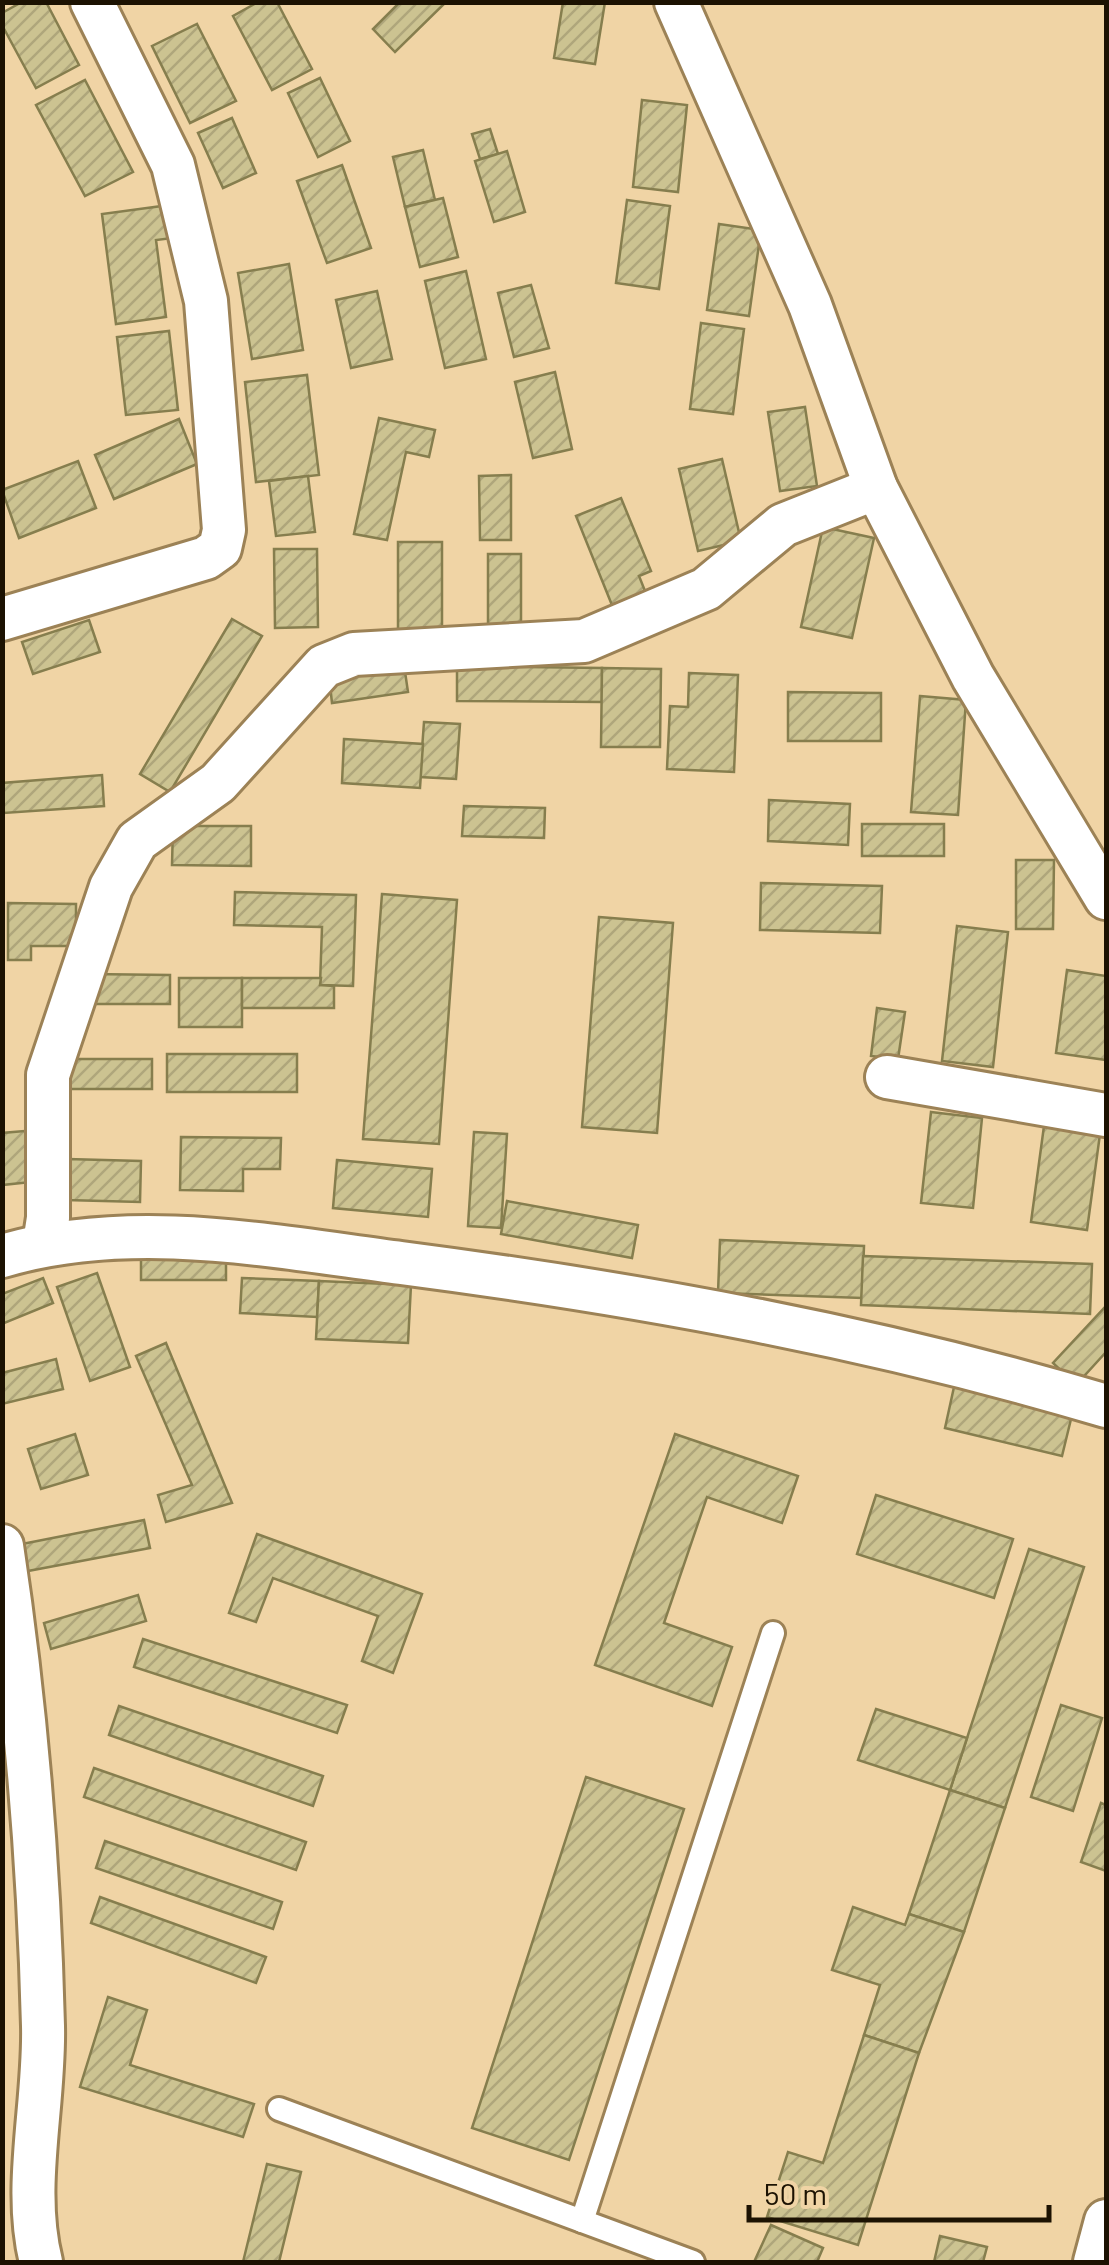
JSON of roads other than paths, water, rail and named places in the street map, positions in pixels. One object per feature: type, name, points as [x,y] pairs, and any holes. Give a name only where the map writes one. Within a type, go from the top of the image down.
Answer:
[{"type":"street","points":[[2,619],[206,558],[220,548],[224,530],[206,301],[174,165],[92,2]]},
{"type":"street","points":[[676,2],[810,305],[876,488],[973,677],[1106,898]]},
{"type":"street","points":[[44,1244],[48,1075],[111,887],[137,841],[218,783],[324,666],[354,654],[584,641],[706,590],[783,525],[876,488]]},
{"type":"street","points":[[887,1077],[1106,1115]]},
{"type":"street","points":[[2,1256],[44,1244],[120,1236],[242,1242],[518,1278],[820,1332],[1106,1406]]},
{"type":"street","points":[[2,1546],[24,1688],[43,2032],[26,2241]]},
{"type":"street","points":[[1095,2262],[1106,2221]]},
{"type":"lane","points":[[582,2222],[773,1633]]},
{"type":"lane","points":[[279,2109],[693,2262]]}]
